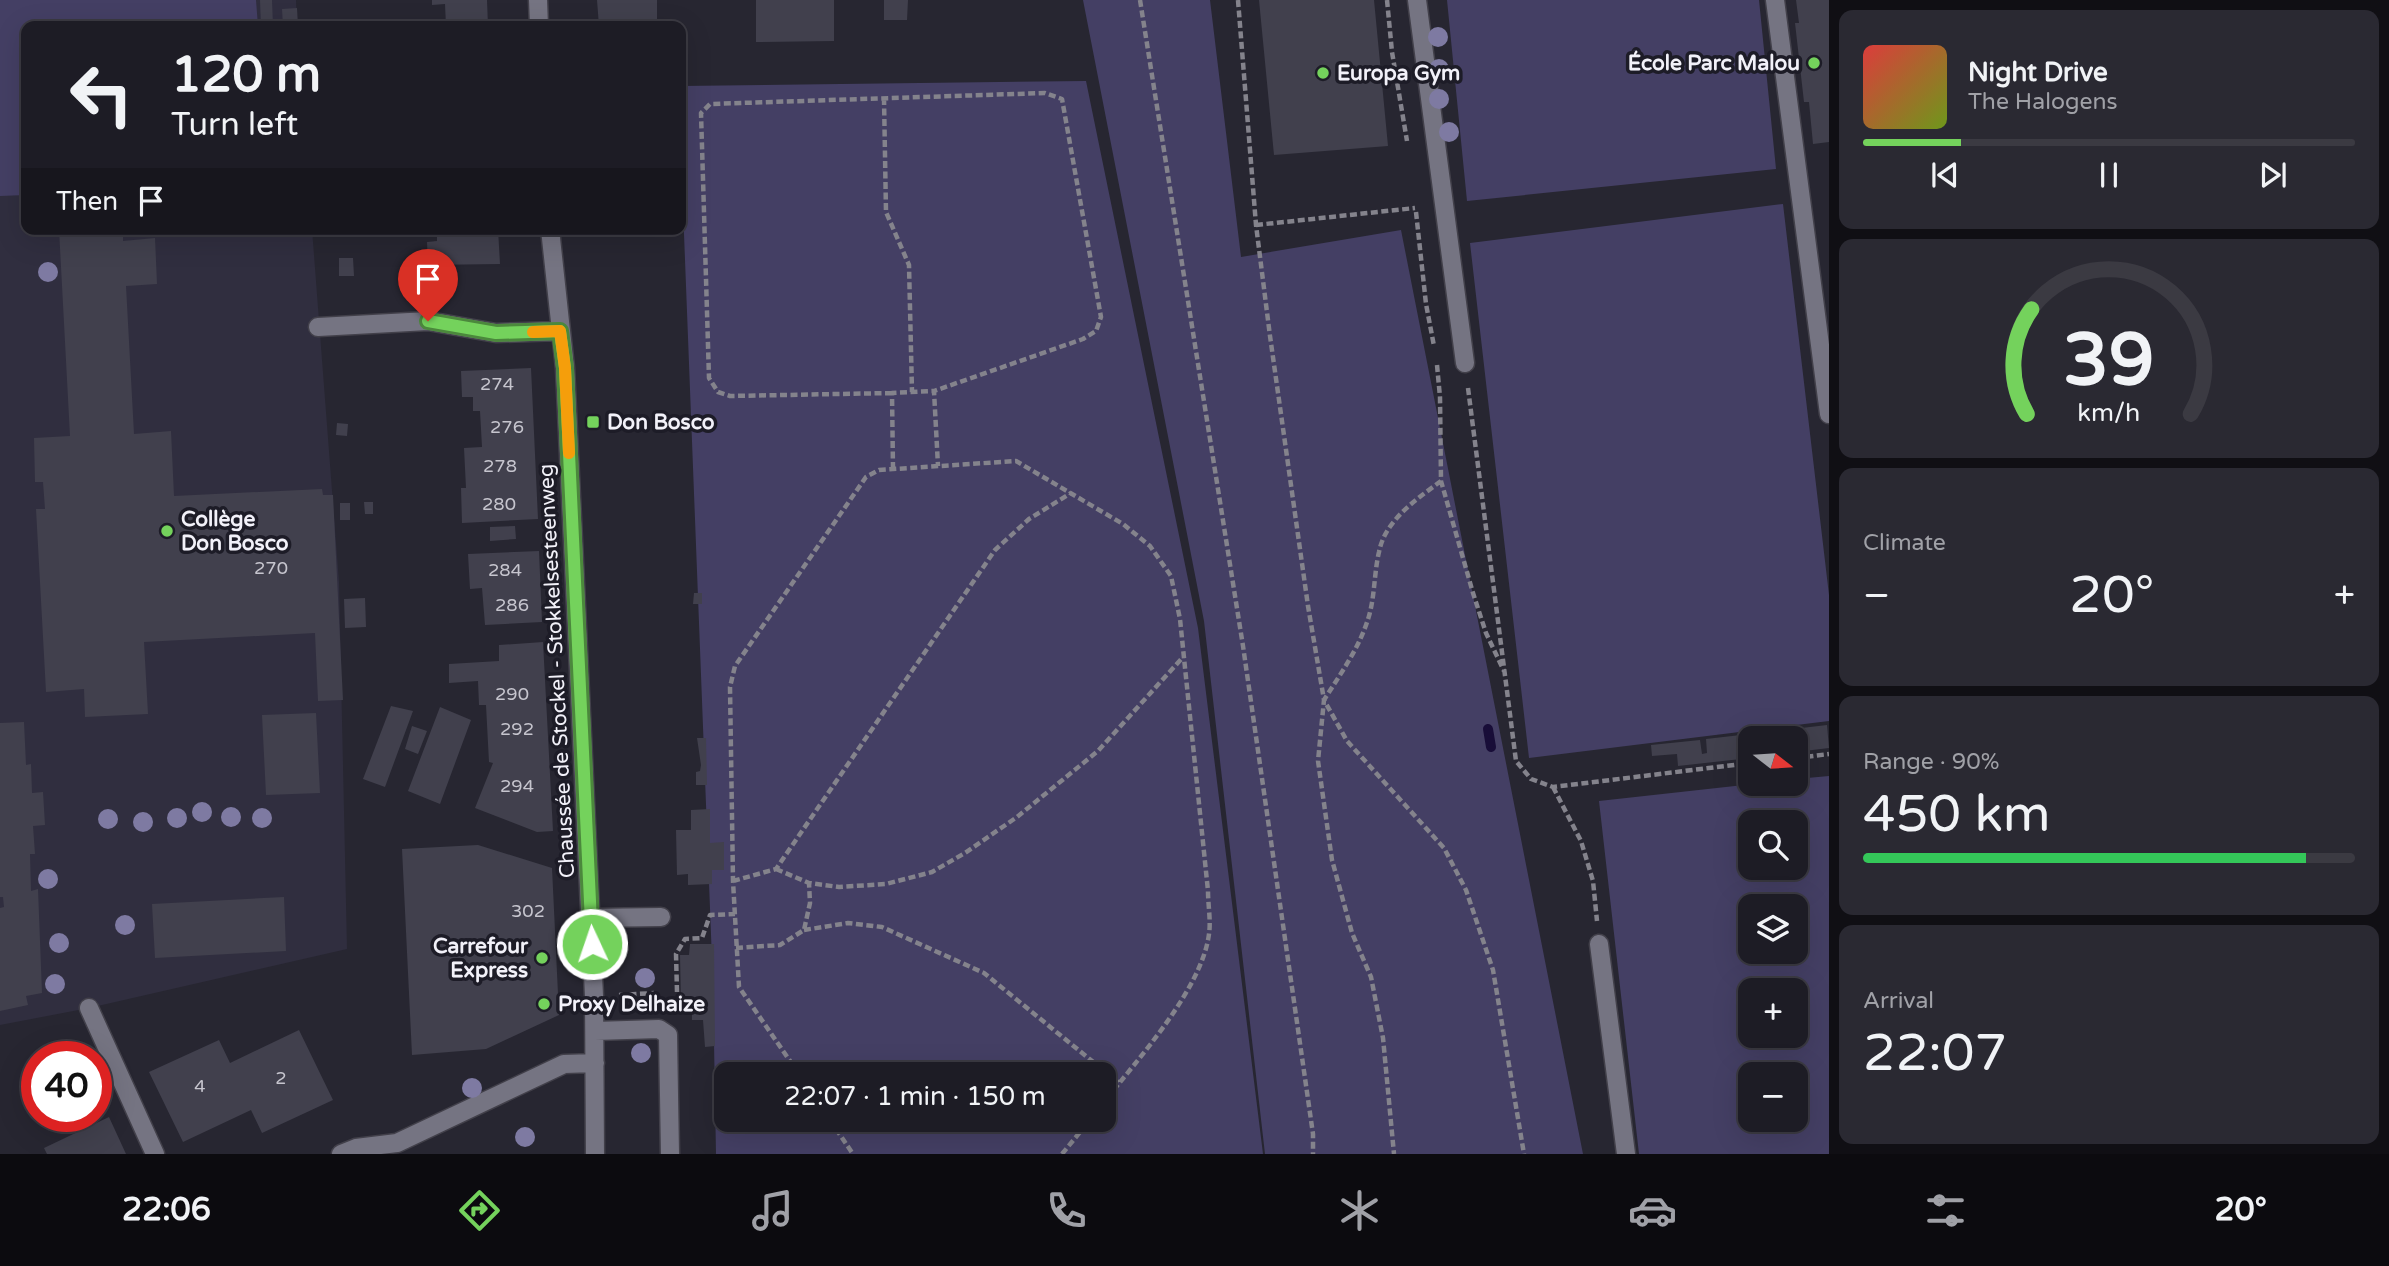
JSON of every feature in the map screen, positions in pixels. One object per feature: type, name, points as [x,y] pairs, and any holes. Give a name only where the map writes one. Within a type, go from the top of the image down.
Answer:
[{"type":"street","points":[[538,0],[540,21]]},
{"type":"street","points":[[1417,0],[1465,363]]},
{"type":"street","points":[[1775,0],[1829,414]]},
{"type":"street","name":"Chaussée de Stockel - Stokkelsesteenweg","points":[[551,235],[565,368],[591,918],[595,1154]]},
{"type":"street","points":[[318,327],[428,321],[496,333],[560,331]]},
{"type":"street","points":[[591,918],[661,917]]},
{"type":"street","points":[[1599,944],[1626,1154]]},
{"type":"street","points":[[89,1008],[155,1154]]},
{"type":"street","points":[[594,1031],[659,1029],[668,1035],[670,1154]]},
{"type":"street","points":[[341,1154],[356,1148],[397,1143],[564,1064],[595,1063]]},
{"type":"path","points":[[1140,0],[1243,646],[1313,1154]]},
{"type":"path","points":[[1238,0],[1256,225],[1306,593],[1324,700],[1318,761],[1332,860],[1352,933],[1371,977],[1383,1038],[1394,1154]]},
{"type":"path","points":[[1045,93],[1062,99],[1101,317],[1096,331],[1083,339],[934,391],[730,396],[719,392],[709,378],[701,113],[710,104],[1045,93]]},
{"type":"path","points":[[884,98],[886,212],[909,265],[912,392]]},
{"type":"path","points":[[1256,225],[1416,208]]},
{"type":"path","points":[[1465,363],[1516,761],[1531,779],[1553,787],[1738,764]]},
{"type":"path","points":[[934,391],[938,466]]},
{"type":"path","points":[[892,393],[894,469]]},
{"type":"path","points":[[791,1062],[739,987],[733,881],[730,687],[735,666],[866,477],[879,470],[1016,461],[1123,524],[1150,546],[1171,576],[1180,619],[1208,891],[1209,935],[1196,975],[1167,1022],[1116,1087]]},
{"type":"path","points":[[1324,700],[1356,649],[1369,615],[1379,549],[1389,529],[1410,505],[1441,481]]},
{"type":"path","points":[[776,869],[995,550],[1029,519],[1070,493]]},
{"type":"path","points":[[733,881],[776,869],[809,883],[839,887],[886,884],[932,872],[1017,817],[1098,751],[1184,656]]},
{"type":"path","points":[[1324,700],[1347,741],[1444,848],[1466,890],[1493,970],[1524,1154]]},
{"type":"path","points":[[1808,757],[1829,754]]},
{"type":"path","points":[[1553,787],[1581,841],[1593,881],[1599,944]]},
{"type":"path","points":[[804,930],[810,903],[809,883]]},
{"type":"path","points":[[677,992],[676,954],[685,939],[702,938],[710,915],[735,914]]},
{"type":"path","points":[[736,948],[780,945],[804,930],[848,923],[882,927],[984,972],[1119,1083]]},
{"type":"path","points":[[611,995],[654,993]]},
{"type":"path","points":[[838,1132],[853,1154]]},
{"type":"path","points":[[1062,1154],[1080,1132]]},
{"type":"shaded area","name":"Collège Don Bosco","points":[[0,0],[296,0],[297,21],[21,21],[21,235],[312,235],[339,582],[347,949],[89,1008],[0,1025]]},
{"type":"shaded area","points":[[0,0],[256,0],[258,21],[21,21],[21,195],[0,196]]},
{"type":"shaded area","points":[[1083,0],[1210,0],[1241,257],[1401,230],[1583,1154],[1265,1154],[1204,621]]},
{"type":"shaded area","points":[[1447,0],[1759,0],[1776,169],[1467,201]]},
{"type":"shaded area","points":[[1086,81],[1198,628],[1263,1154],[716,1154],[716,1132],[1116,1132],[1116,1062],[714,1062],[684,235],[686,86]]},
{"type":"shaded area","points":[[1783,204],[1829,595],[1829,721],[1788,726],[1738,726],[1738,732],[1529,758],[1470,243]]},
{"type":"shaded area","points":[[1829,776],[1829,1154],[1639,1154],[1599,801],[1738,786],[1738,796],[1808,796],[1808,778]]},
{"type":"building","points":[[260,0],[272,0],[273,21],[261,21]]},
{"type":"building","points":[[432,0],[487,0],[488,21],[446,21],[445,4],[432,5]]},
{"type":"building","points":[[597,0],[657,0],[657,21],[599,21]]},
{"type":"building","points":[[756,0],[834,0],[834,41],[756,42]]},
{"type":"building","points":[[884,0],[908,0],[907,20],[884,20]]},
{"type":"building","name":"Europa Gym","points":[[1259,0],[1374,0],[1388,146],[1274,155]]},
{"type":"building","name":"École Parc Malou","points":[[1796,0],[1829,0],[1829,142],[1813,144],[1809,102],[1804,102],[1795,23],[1799,23]]},
{"type":"building","points":[[297,8],[298,21],[283,21],[282,9]]},
{"type":"building","points":[[59,235],[123,235],[123,241],[155,238],[157,284],[126,286],[134,434],[171,431],[174,496],[322,489],[323,495],[333,495],[343,700],[318,701],[315,633],[144,642],[148,714],[85,717],[84,689],[46,692],[36,509],[45,509],[43,482],[35,482],[34,438],[70,436]]},
{"type":"building","points":[[437,235],[498,235],[500,264],[428,265],[427,242],[437,241]]},
{"type":"building","points":[[339,258],[353,258],[354,276],[339,276]]},
{"type":"building","points":[[531,368],[538,519],[462,523],[461,488],[466,488],[464,448],[482,447],[480,411],[473,411],[473,397],[462,397],[461,371]]},
{"type":"building","points":[[337,423],[348,424],[347,436],[336,435]]},
{"type":"building","points":[[364,502],[373,502],[373,514],[365,514]]},
{"type":"building","points":[[340,503],[350,503],[350,520],[340,520]]},
{"type":"building","points":[[515,526],[516,539],[490,541],[490,527]]},
{"type":"building","points":[[539,551],[542,622],[485,625],[482,588],[470,589],[468,554]]},
{"type":"building","points":[[694,593],[702,593],[702,604],[693,604]]},
{"type":"building","points":[[365,598],[366,627],[345,628],[344,599]]},
{"type":"building","points":[[543,642],[553,831],[537,832],[475,808],[493,763],[489,762],[486,705],[479,705],[478,681],[449,683],[449,664],[499,661],[499,645]]},
{"type":"building","points":[[391,706],[413,711],[385,787],[363,779]]},
{"type":"building","points":[[440,707],[471,720],[440,804],[408,791]]},
{"type":"building","points":[[316,713],[320,793],[266,795],[262,715]]},
{"type":"building","points":[[24,722],[26,765],[31,764],[32,793],[43,792],[45,825],[33,826],[35,854],[30,854],[31,891],[38,889],[42,993],[26,996],[28,1005],[0,1011],[0,908],[4,907],[3,897],[0,897],[0,723]]},
{"type":"building","points":[[1827,725],[1829,748],[1808,751],[1808,727]]},
{"type":"building","points":[[412,726],[427,731],[418,754],[405,749]]},
{"type":"building","points":[[1738,735],[1738,759],[1678,766],[1677,754],[1652,756],[1651,745],[1700,740],[1702,754],[1707,753],[1706,739]]},
{"type":"building","points":[[697,738],[706,738],[707,785],[696,785],[696,772],[700,771],[701,765]]},
{"type":"building","points":[[710,809],[710,843],[724,842],[724,870],[712,870],[712,884],[688,885],[688,874],[677,875],[676,830],[691,830],[691,810]]},
{"type":"building","points":[[478,845],[552,868],[559,1015],[486,1049],[412,1055],[402,849]]},
{"type":"building","points":[[284,897],[286,951],[155,958],[152,904]]},
{"type":"building","points":[[690,944],[714,944],[715,1046],[705,1047],[703,1020],[692,1020],[692,1004],[681,1004],[680,955],[689,955]]},
{"type":"building","points":[[299,1030],[333,1100],[262,1133],[251,1110],[183,1142],[149,1072],[219,1040],[230,1063]]},
{"type":"building","points":[[112,1124],[126,1154],[47,1154],[44,1148],[78,1132],[112,1132]]},
{"type":"waterway","points":[[1488,729],[1491,747]]},
{"type":"slow traffic","points":[[533,332],[560,331],[565,368],[569,453]]},
{"type":"place","name":"École Parc Malou","points":[[1814,63]]},
{"type":"place","name":"Europa Gym","points":[[1323,73]]},
{"type":"place","name":"Don Bosco","points":[[593,422]]},
{"type":"place","name":"Collège Don Bosco","points":[[167,531]]},
{"type":"place","name":"Carrefour Express","points":[[542,958]]},
{"type":"place","name":"Proxy Delhaize","points":[[544,1004]]},
{"type":"route","points":[[428,321],[496,333],[560,331],[565,368],[592,944]]}]
